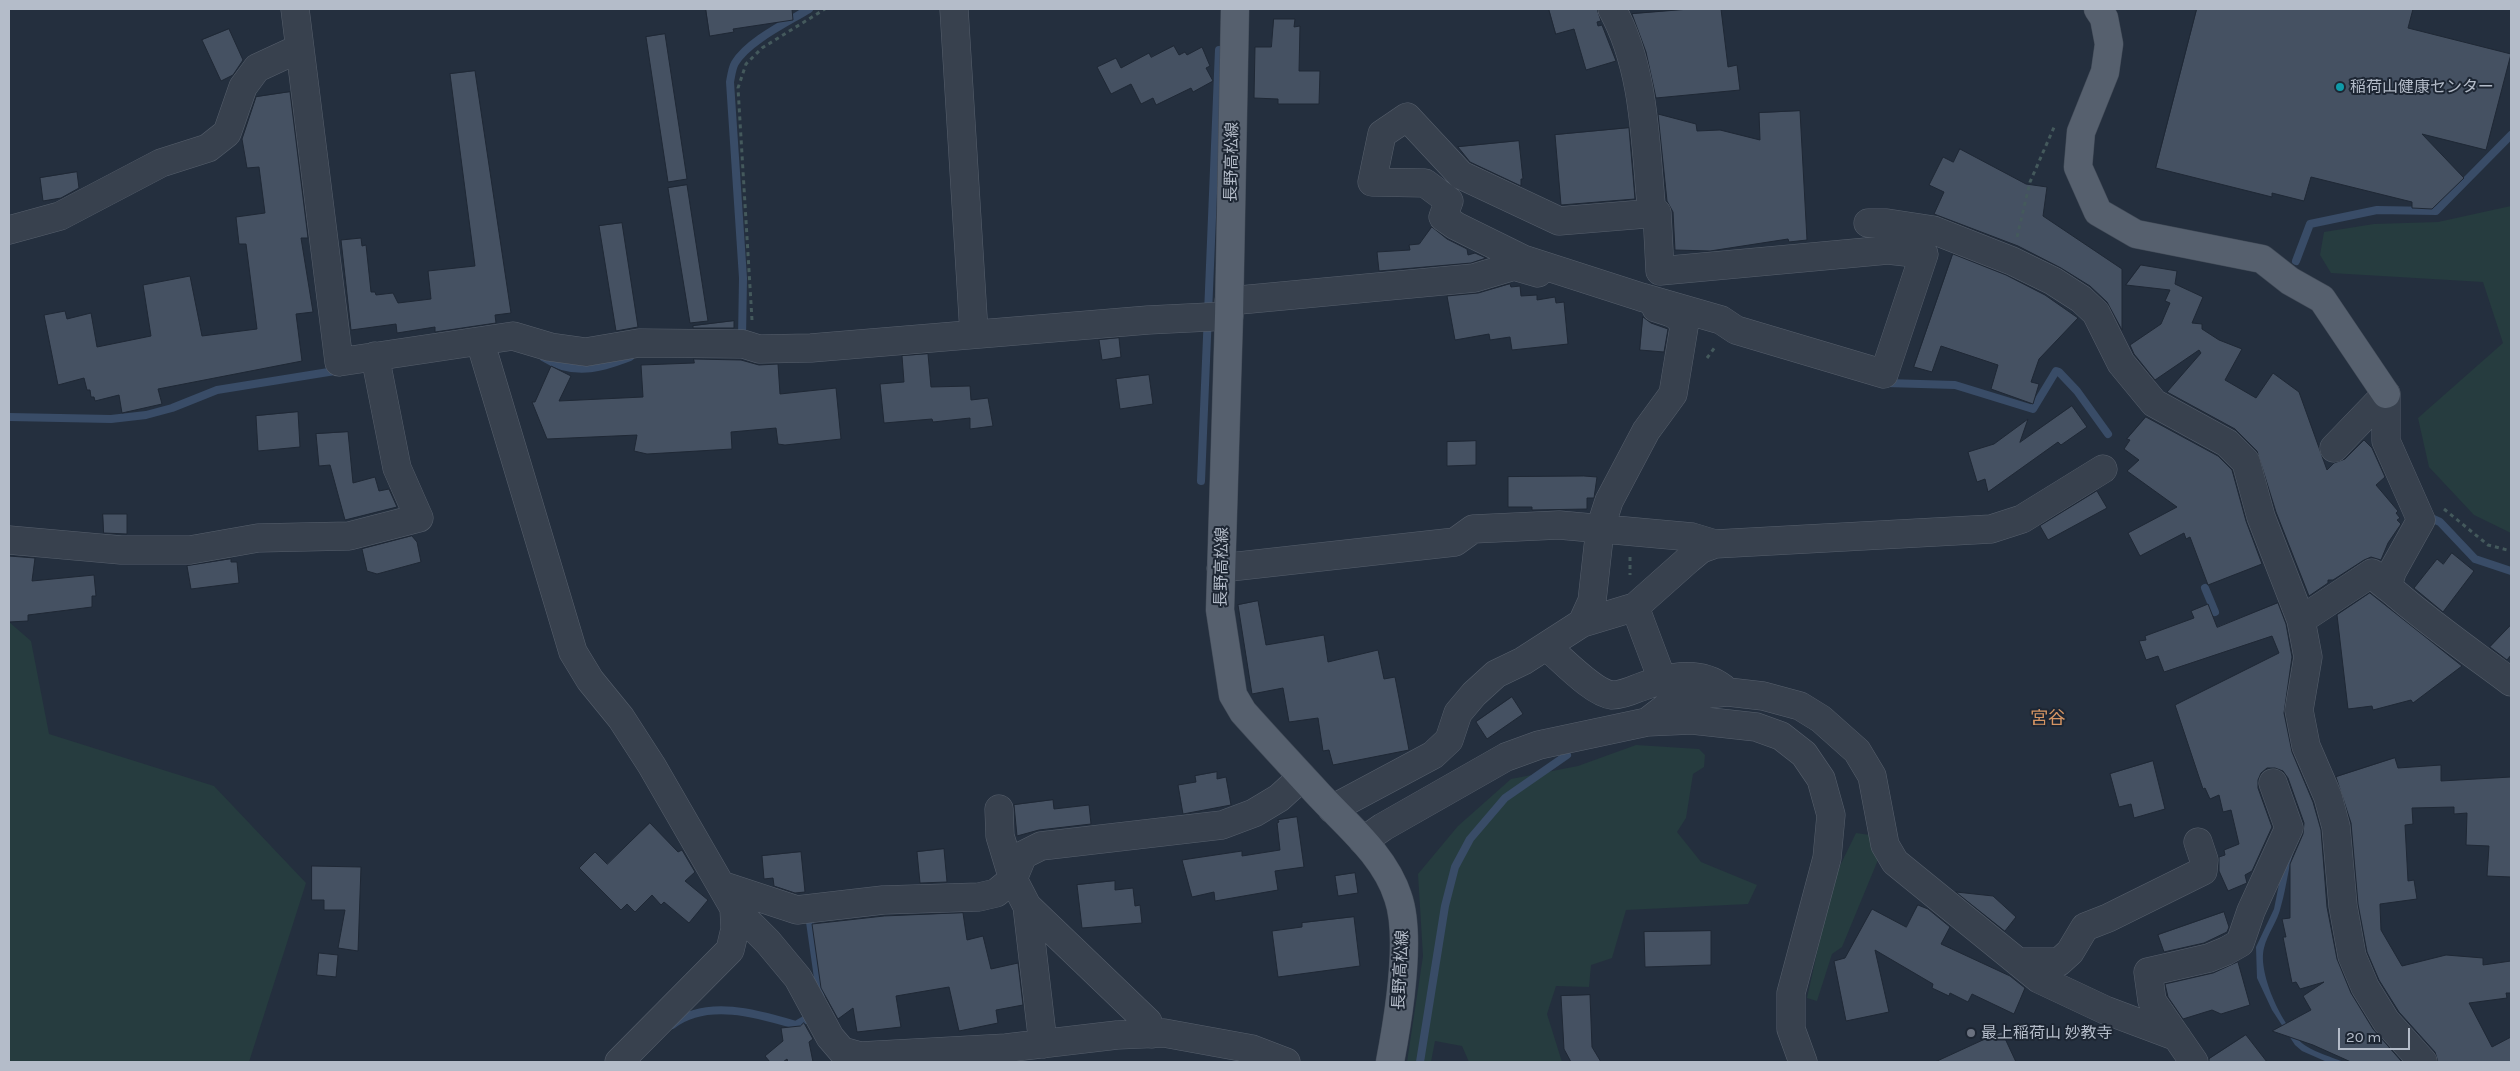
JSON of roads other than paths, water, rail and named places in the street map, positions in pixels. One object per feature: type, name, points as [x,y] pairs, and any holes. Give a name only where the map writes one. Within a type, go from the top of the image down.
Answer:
[{"type":"main road","name":"長野高松線","points":[[1235,9],[1218,313],[1220,610],[1233,695],[1243,712],[1363,841],[1388,872],[1399,898],[1404,925],[1399,1015],[1390,1062]]},
{"type":"main road","points":[[2098,9],[2104,18],[2109,44],[2105,72],[2081,132],[2078,167],[2098,212],[2136,234],[2262,259],[2290,281],[2322,299],[2386,394]]},
{"type":"street","points":[[295,9],[298,49],[339,362],[376,363],[482,347],[513,336],[550,347],[586,352],[639,343],[743,344],[759,349],[811,348],[1218,313],[1474,278],[1514,266],[1606,290],[1721,320],[1730,326],[1884,374],[1924,254],[1888,250],[1660,271],[1657,214],[1559,221],[1461,175],[1408,117],[1382,134],[1372,182],[1425,183],[1449,201],[1443,217],[1456,226],[1523,259],[1606,290],[1674,314],[1682,320],[1684,327],[1673,394],[1646,431],[1609,501],[1600,528],[1592,601],[1582,623]]},
{"type":"street","points":[[954,9],[974,333]]},
{"type":"street","points":[[1612,9],[1628,43],[1636,72],[1652,214]]},
{"type":"street","points":[[9,230],[60,216],[162,163],[208,148],[227,133],[243,86],[257,68],[298,49]]},
{"type":"street","points":[[1868,223],[1887,223],[1933,230],[2012,261],[2053,281],[2081,299],[2096,313],[2121,364],[2154,402],[2228,443],[2246,462],[2261,517],[2301,620],[2308,657],[2299,710],[2306,746],[2328,797],[2336,827],[2343,906],[2352,956],[2365,987],[2386,1020],[2423,1062]]},
{"type":"street","points":[[482,347],[574,652],[590,680],[621,718],[652,766],[727,896],[798,978],[830,1037],[842,1051],[860,1056],[1006,1048],[1117,1035],[1164,1033],[1252,1049],[1286,1062]]},
{"type":"street","points":[[9,540],[121,550],[190,550],[258,538],[349,536],[419,518],[397,468],[376,363]]},
{"type":"street","points":[[2334,448],[2386,394]]},
{"type":"street","points":[[2386,394],[2386,441],[2421,520],[2392,572],[2388,586]]},
{"type":"street","points":[[1221,568],[1454,542],[1473,529],[1558,525],[1692,537],[1715,544],[1991,529],[2022,519],[2103,469]]},
{"type":"street","points":[[1332,809],[1433,755],[1449,740],[1458,713],[1474,694],[1496,674],[1547,647],[1582,623],[1635,607],[1689,558],[1715,544]]},
{"type":"street","points":[[2301,620],[2372,574],[2379,582],[2388,586],[2423,617],[2511,682]]},
{"type":"street","points":[[1635,607],[1662,679]]},
{"type":"street","points":[[1547,647],[1599,691],[1613,695],[1671,677],[1691,677],[1714,681],[1728,692]]},
{"type":"street","points":[[1647,722],[1674,701],[1694,695],[1728,692],[1764,696],[1800,706],[1821,719],[1857,751],[1872,776],[1885,845],[1895,862],[2039,979],[2068,994],[2177,1037]]},
{"type":"street","points":[[1363,841],[1382,827],[1506,757],[1539,745],[1647,722],[1692,720],[1756,728],[1781,736],[1804,754],[1821,780],[1831,815],[1827,858],[1790,992],[1792,1029],[1803,1062]]},
{"type":"street","points":[[727,896],[797,910],[883,900],[979,897],[996,893],[1014,880],[1023,855],[1040,846],[1222,825],[1254,813],[1279,798],[1302,777]]},
{"type":"street","points":[[2194,1062],[2152,1001],[2148,972],[2209,958],[2240,943],[2251,911],[2289,828],[2273,783]]},
{"type":"street","points":[[999,809],[1000,836],[1014,880],[1027,906],[1148,1022],[1152,1034]]},
{"type":"street","points":[[2018,962],[2059,962],[2070,952],[2085,927],[2203,871],[2204,860],[2198,842]]},
{"type":"street","points":[[619,1062],[730,950],[736,929],[727,896]]},
{"type":"street","points":[[1027,906],[1043,1044]]},
{"type":"water","points":[[2295,847],[2280,912],[2264,948],[2265,972],[2274,1002],[2298,1039],[2315,1051],[2344,1062],[2327,1062],[2302,1051],[2295,1045],[2272,1010],[2257,978],[2256,947],[2274,909],[2280,879]]},
{"type":"waterway","points":[[742,338],[743,278],[730,82],[733,67],[749,47],[809,9]]},
{"type":"waterway","points":[[1201,481],[1219,50]]},
{"type":"waterway","points":[[2296,261],[2310,224],[2377,210],[2436,211],[2511,135]]},
{"type":"waterway","points":[[543,357],[554,363],[576,369],[608,365],[630,357]]},
{"type":"waterway","points":[[9,417],[111,419],[146,415],[172,408],[217,390],[341,370]]},
{"type":"waterway","points":[[1886,383],[1955,385],[2033,409],[2056,371],[2077,391],[2108,434]]},
{"type":"waterway","points":[[2429,517],[2440,522],[2475,559],[2511,571]]},
{"type":"waterway","points":[[2205,588],[2215,612]]},
{"type":"waterway","points":[[1420,1062],[1445,906],[1455,867],[1470,839],[1505,798],[1567,755]]},
{"type":"waterway","points":[[810,922],[821,999]]},
{"type":"waterway","points":[[672,1025],[686,1017],[701,1012],[717,1010],[750,1013],[796,1025],[813,1015]]},
{"type":"place","name":"稲荷山健康センター","points":[[2340,87]]},
{"type":"place","name":"最上稲荷山 妙教寺","points":[[1971,1033]]},
{"type":"district","name":"宮谷","points":[[2048,719]]}]
